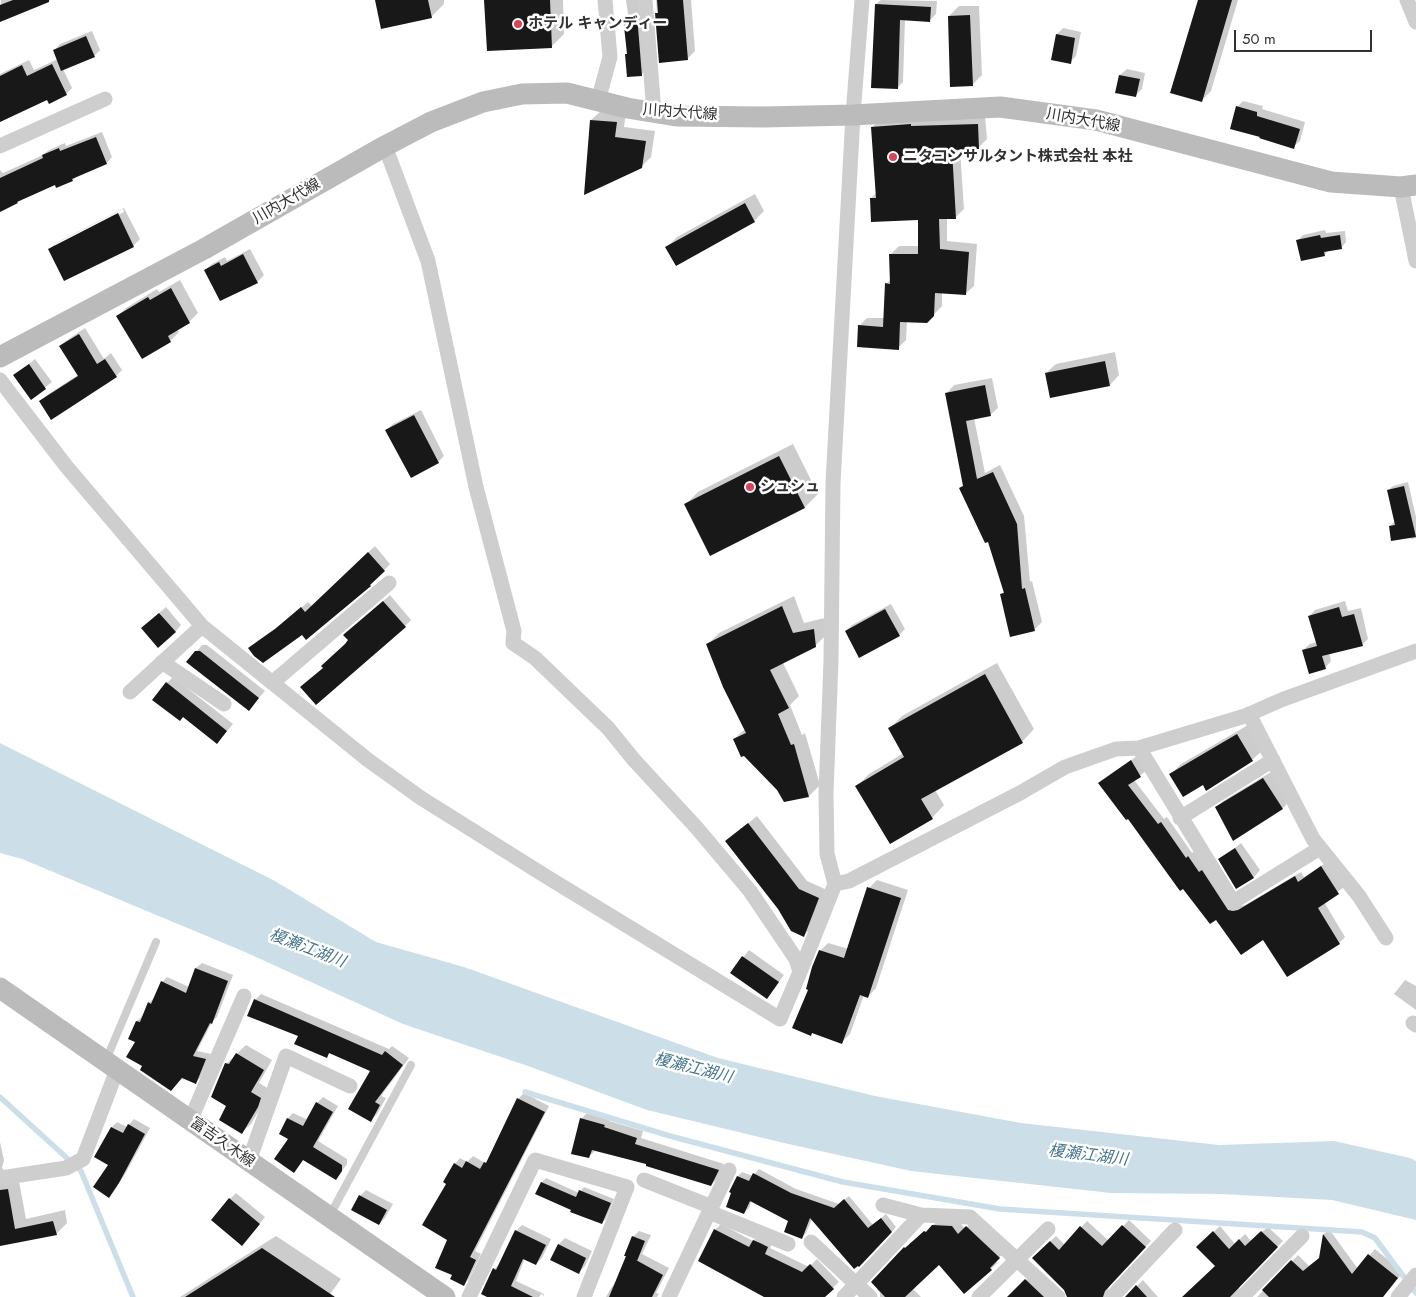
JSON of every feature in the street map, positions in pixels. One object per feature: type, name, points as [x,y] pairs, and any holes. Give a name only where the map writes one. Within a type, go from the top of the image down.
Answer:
[{"type":"main road","name":"川内大代線","points":[[0,357],[204,249],[385,146],[431,122],[490,100],[522,94],[567,93],[676,116],[853,115],[1000,107],[1096,120],[1331,182],[1408,186]]},
{"type":"main road","name":"富吉久木線","points":[[0,988],[446,1297]]},
{"type":"street","points":[[598,101],[610,57],[605,0]]},
{"type":"street","points":[[645,0],[654,112]]},
{"type":"street","points":[[0,380],[66,466],[202,626],[368,760],[421,798],[780,1019],[835,884],[827,854],[826,793],[831,661],[834,483],[853,115],[862,0]]},
{"type":"street","points":[[1407,0],[1416,22]]},
{"type":"street","points":[[0,146],[105,98]]},
{"type":"street","points":[[385,146],[428,262],[476,487],[514,631],[513,642],[535,658],[608,728],[634,760],[696,827],[750,891],[796,960],[800,972]]},
{"type":"street","points":[[1408,186],[1416,261]]},
{"type":"street","points":[[272,683],[389,583]]},
{"type":"street","points":[[130,692],[202,626]]},
{"type":"street","points":[[835,884],[856,877],[1020,793],[1065,767],[1116,749],[1139,748],[1250,714],[1281,700],[1416,651]]},
{"type":"street","points":[[162,662],[224,704]]},
{"type":"street","points":[[1250,714],[1314,839],[1359,896],[1386,938]]},
{"type":"street","points":[[1139,748],[1233,902],[1320,848]]},
{"type":"street","points":[[1180,818],[1273,760]]},
{"type":"street","points":[[190,1121],[244,996]]},
{"type":"street","points":[[249,1161],[286,1056],[350,1086]]},
{"type":"street","points":[[0,1178],[66,1168],[83,1159],[111,1066]]},
{"type":"street","points":[[469,1297],[535,1160],[627,1188],[584,1297]]},
{"type":"street","points":[[670,1297],[729,1170]]},
{"type":"street","points":[[644,1180],[788,1244]]},
{"type":"street","points":[[883,1206],[921,1215],[970,1217],[1058,1297]]},
{"type":"street","points":[[844,1297],[921,1215]]},
{"type":"street","points":[[979,1297],[1048,1229]]},
{"type":"street","points":[[1112,1297],[1175,1230]]},
{"type":"street","points":[[1242,1297],[1302,1236]]},
{"type":"street","points":[[811,1242],[870,1297]]},
{"type":"street","points":[[1398,1297],[1416,1275]]},
{"type":"lane","points":[[111,1066],[156,942]]},
{"type":"lane","points":[[329,1217],[411,1065]]},
{"type":"water","name":"榎瀬江湖川","points":[[0,743],[275,881],[376,942],[464,967],[718,1058],[875,1096],[1021,1123],[1219,1145],[1334,1141],[1410,1158],[1416,1161],[1416,1220],[1332,1200],[1221,1194],[1111,1193],[911,1171],[647,1110],[528,1066],[403,1024],[245,952],[22,859],[0,853]]},
{"type":"building","points":[[13,0],[49,0],[49,2],[0,22],[0,5]]},
{"type":"building","points":[[375,0],[428,0],[432,18],[381,29]]},
{"type":"building","name":"ホテル キャンディー","points":[[484,0],[550,0],[552,48],[487,51]]},
{"type":"building","points":[[657,0],[683,0],[688,60],[659,63],[655,13],[658,13]]},
{"type":"building","points":[[1198,0],[1232,0],[1202,102],[1170,93]]},
{"type":"building","points":[[875,4],[931,7],[930,22],[900,20],[898,89],[871,88]]},
{"type":"building","points":[[637,15],[642,76],[627,77],[625,54],[627,54],[623,17]]},
{"type":"building","points":[[970,15],[973,86],[950,87],[948,16]]},
{"type":"building","points":[[1056,34],[1075,38],[1071,64],[1051,60]]},
{"type":"building","points":[[86,36],[95,57],[61,71],[53,50]]},
{"type":"building","points":[[52,64],[67,95],[49,104],[47,100],[0,122],[0,76],[22,65],[27,76]]},
{"type":"building","points":[[1119,75],[1140,79],[1136,97],[1115,93]]},
{"type":"building","points":[[1236,106],[1257,112],[1257,116],[1300,129],[1294,149],[1230,129]]},
{"type":"building","points":[[590,120],[617,122],[615,137],[646,141],[642,168],[584,195]]},
{"type":"building","points":[[911,124],[911,126],[978,124],[979,149],[952,150],[956,219],[939,219],[940,249],[969,252],[966,295],[935,293],[934,316],[927,323],[900,322],[899,350],[857,347],[858,325],[883,327],[885,283],[890,284],[889,254],[918,254],[918,220],[871,222],[870,198],[876,198],[871,127]]},
{"type":"building","points":[[96,137],[107,164],[72,179],[73,181],[56,188],[55,185],[17,202],[0,212],[0,178],[43,158],[42,155],[59,148],[60,151]]},
{"type":"building","points":[[745,203],[755,222],[676,266],[665,247]]},
{"type":"building","points":[[118,213],[134,247],[64,281],[48,249]]},
{"type":"building","points":[[1320,235],[1321,238],[1340,235],[1342,249],[1324,252],[1325,256],[1301,261],[1296,240]]},
{"type":"building","points":[[243,254],[258,283],[220,301],[204,270],[219,262],[221,266]]},
{"type":"building","points":[[171,288],[190,323],[168,336],[171,342],[142,359],[116,316],[148,297],[150,300]]},
{"type":"building","points":[[79,334],[97,364],[105,359],[117,377],[51,420],[39,401],[78,376],[59,346]]},
{"type":"building","points":[[1105,361],[1110,386],[1050,398],[1045,373]]},
{"type":"building","points":[[29,364],[46,389],[31,400],[13,375]]},
{"type":"building","points":[[985,385],[991,416],[966,421],[977,479],[993,472],[1017,524],[1022,589],[1025,588],[1035,631],[1010,637],[1000,594],[1004,593],[988,542],[985,543],[959,488],[963,486],[945,393]]},
{"type":"building","points":[[414,415],[439,463],[411,478],[385,430]]},
{"type":"building","points":[[779,456],[805,508],[710,556],[684,504]]},
{"type":"building","points":[[1404,486],[1416,537],[1391,541],[1389,526],[1395,525],[1387,490]]},
{"type":"building","points":[[368,552],[385,571],[371,586],[306,640],[302,635],[263,663],[254,656],[248,648],[301,607],[305,612]]},
{"type":"building","points":[[383,601],[406,627],[316,705],[300,687],[323,668],[321,666],[345,644],[348,640],[343,635]]},
{"type":"building","points":[[782,606],[793,633],[814,629],[816,647],[770,670],[789,708],[778,714],[791,745],[794,744],[809,797],[784,802],[777,790],[744,756],[741,757],[733,739],[746,733],[723,687],[706,644]]},
{"type":"building","points":[[1339,607],[1342,617],[1354,614],[1363,646],[1322,656],[1326,669],[1309,674],[1302,650],[1317,646],[1308,616]]},
{"type":"building","points":[[885,609],[900,636],[859,658],[845,631]]},
{"type":"building","points":[[159,613],[176,632],[158,648],[141,628]]},
{"type":"building","points":[[195,651],[200,651],[259,698],[249,711],[186,662]]},
{"type":"building","points":[[985,674],[1023,743],[921,799],[933,819],[890,844],[855,786],[904,757],[888,728]]},
{"type":"building","points":[[166,682],[227,731],[217,744],[183,717],[180,721],[152,700]]},
{"type":"building","points":[[1237,734],[1253,761],[1206,791],[1203,785],[1183,797],[1169,774]]},
{"type":"building","points":[[1131,760],[1141,777],[1128,785],[1158,824],[1161,822],[1186,858],[1188,856],[1199,872],[1202,870],[1228,910],[1238,910],[1295,876],[1298,882],[1321,866],[1339,894],[1318,908],[1340,944],[1287,977],[1263,940],[1241,955],[1216,920],[1210,924],[1183,889],[1180,891],[1128,819],[1126,820],[1098,783]]},
{"type":"building","points":[[1263,778],[1283,809],[1233,841],[1215,807]]},
{"type":"building","points":[[748,823],[799,889],[819,898],[804,937],[791,931],[778,909],[725,841]]},
{"type":"building","points":[[1235,848],[1254,878],[1236,889],[1218,859]]},
{"type":"building","points":[[867,887],[901,898],[868,998],[860,995],[842,1044],[812,1033],[811,1036],[792,1028],[808,990],[806,989],[812,967],[819,950],[844,958]]},
{"type":"building","points":[[742,956],[779,982],[767,999],[730,973]]},
{"type":"building","points":[[195,968],[228,981],[212,1024],[210,1023],[193,1056],[206,1059],[196,1084],[182,1078],[171,1091],[140,1070],[142,1066],[126,1057],[135,1042],[128,1039],[136,1021],[140,1022],[148,1002],[151,1004],[161,981],[186,993]]},
{"type":"building","points":[[254,999],[382,1055],[385,1051],[403,1065],[375,1102],[380,1105],[371,1122],[348,1109],[370,1071],[329,1053],[327,1058],[294,1044],[298,1036],[247,1016]]},
{"type":"building","points":[[236,1053],[264,1070],[251,1092],[261,1098],[258,1107],[242,1134],[219,1120],[226,1106],[211,1097],[225,1063],[229,1064]]},
{"type":"building","points":[[517,1098],[545,1112],[470,1257],[476,1260],[464,1286],[450,1279],[452,1275],[435,1268],[447,1240],[422,1225],[446,1184],[443,1182],[454,1163],[462,1168],[466,1161],[480,1169],[484,1162],[486,1163]]},
{"type":"building","points":[[316,1102],[333,1112],[313,1147],[342,1165],[342,1171],[336,1180],[303,1160],[294,1173],[274,1159],[288,1139],[279,1134],[287,1118],[303,1126]]},
{"type":"building","points":[[580,1118],[605,1125],[604,1127],[637,1138],[635,1144],[719,1170],[711,1186],[646,1166],[646,1164],[592,1150],[589,1158],[571,1154]]},
{"type":"building","points":[[128,1124],[145,1134],[109,1198],[93,1187],[108,1165],[94,1157],[111,1127],[123,1133]]},
{"type":"building","points":[[753,1173],[791,1193],[834,1208],[844,1199],[868,1228],[881,1218],[892,1232],[859,1267],[854,1269],[810,1218],[802,1239],[784,1232],[788,1221],[750,1201],[744,1214],[726,1207],[731,1193],[729,1192],[737,1176],[749,1181]]},
{"type":"building","points":[[541,1182],[576,1197],[579,1190],[611,1203],[602,1224],[570,1212],[571,1210],[535,1194]]},
{"type":"building","points":[[8,1189],[15,1229],[53,1221],[57,1235],[0,1246],[0,1190]]},
{"type":"building","points":[[359,1195],[387,1210],[379,1225],[351,1210]]},
{"type":"building","points":[[229,1198],[260,1224],[242,1246],[211,1220]]},
{"type":"building","points":[[932,1225],[952,1226],[958,1234],[966,1226],[1000,1258],[990,1268],[992,1270],[964,1294],[939,1265],[905,1297],[885,1297],[871,1282],[904,1247],[924,1231],[926,1232]]},
{"type":"building","points":[[1122,1225],[1146,1247],[1105,1291],[1103,1297],[1067,1297],[1064,1290],[1032,1258],[1050,1241],[1059,1250],[1080,1226],[1102,1246]]},
{"type":"building","points":[[714,1229],[749,1247],[753,1240],[760,1243],[768,1247],[765,1254],[802,1272],[810,1264],[834,1289],[825,1297],[764,1297],[698,1261]]},
{"type":"building","points":[[515,1230],[546,1245],[536,1265],[523,1259],[511,1286],[533,1297],[487,1297],[481,1294],[493,1268],[496,1270]]},
{"type":"building","points":[[1213,1231],[1229,1249],[1239,1239],[1245,1246],[1261,1231],[1278,1247],[1230,1297],[1182,1297],[1215,1266],[1196,1247]]},
{"type":"building","points":[[1323,1234],[1352,1274],[1368,1254],[1398,1278],[1383,1297],[1269,1297],[1262,1290],[1291,1260],[1303,1271],[1319,1258]]},
{"type":"building","points":[[632,1236],[645,1241],[637,1261],[663,1275],[652,1297],[609,1297],[626,1256],[624,1256]]},
{"type":"building","points":[[558,1244],[586,1258],[579,1274],[550,1260]]},
{"type":"building","points":[[262,1248],[335,1297],[185,1297]]},
{"type":"building","points":[[1025,1279],[1044,1297],[1007,1297]]},
{"type":"building","points":[[1136,1285],[1147,1297],[1125,1297]]},
{"type":"waterway","points":[[525,1092],[670,1136],[843,1182],[1000,1209],[1362,1232],[1375,1238],[1416,1293]]},
{"type":"waterway","points":[[0,1097],[81,1171],[133,1297]]},
{"type":"place","name":"ホテル キャンディー","points":[[518,24]]},
{"type":"place","name":"ニタコンサルタント株式会社 本社","points":[[893,157]]},
{"type":"place","name":"シュシュ","points":[[750,487]]}]
